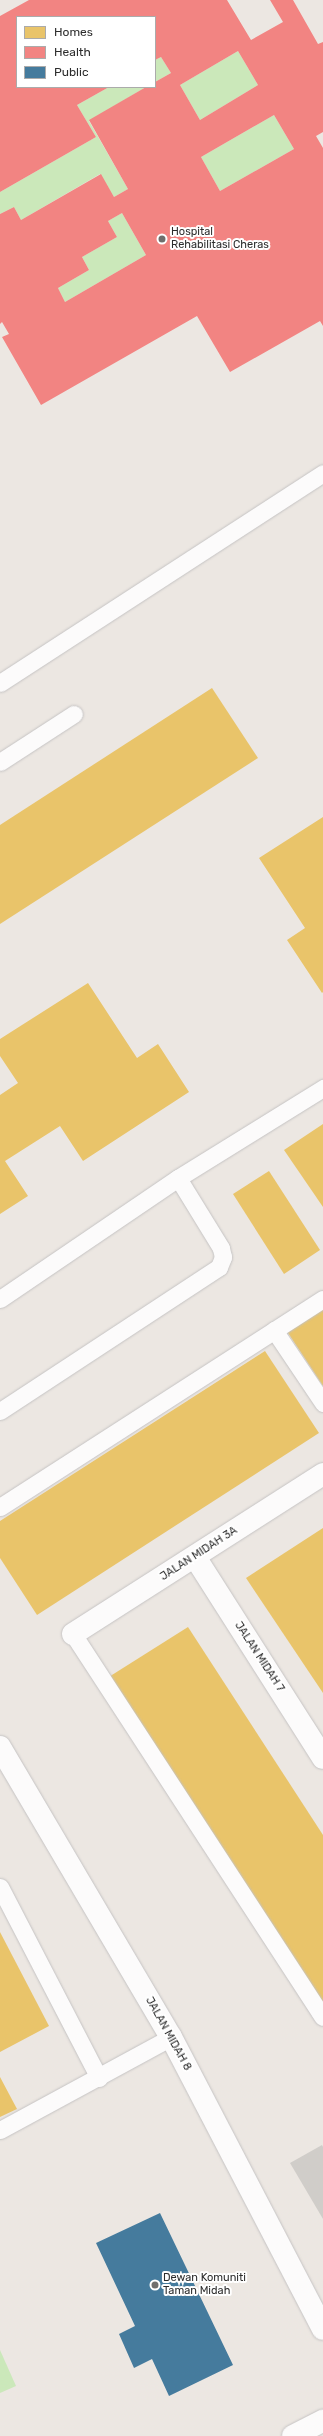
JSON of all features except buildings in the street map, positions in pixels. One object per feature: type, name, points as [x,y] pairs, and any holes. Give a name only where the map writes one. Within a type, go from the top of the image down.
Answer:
[{"type":"street","name":"JALAN MIDAH 3A","points":[[73,1634],[321,1479]]},
{"type":"street","name":"JALAN MIDAH 7","points":[[195,1557],[323,1758]]},
{"type":"street","name":"JALAN MIDAH 8","points":[[0,1747],[171,2037],[323,2329]]},
{"type":"street","points":[[294,2436],[323,2421]]},
{"type":"lane","points":[[0,683],[323,473]]},
{"type":"lane","points":[[0,762],[74,714]]},
{"type":"lane","points":[[0,1299],[178,1178],[323,1088]]},
{"type":"lane","points":[[0,1411],[219,1267],[223,1257],[221,1248],[178,1178]]},
{"type":"lane","points":[[0,1507],[323,1299]]},
{"type":"lane","points":[[274,1330],[323,1403]]},
{"type":"lane","points":[[73,1634],[323,2018]]},
{"type":"lane","points":[[0,1887],[99,2078]]},
{"type":"lane","points":[[0,2130],[99,2078],[171,2037]]},
{"type":"green space","points":[[238,51],[258,85],[200,120],[180,85]]},
{"type":"green space","points":[[161,57],[171,73],[156,81],[156,60]]},
{"type":"green space","points":[[107,88],[144,88],[89,121],[128,189],[114,197],[100,174],[21,220],[14,207],[0,214],[0,192],[96,137],[77,105]]},
{"type":"green space","points":[[274,115],[294,149],[220,191],[201,157]]},
{"type":"green space","points":[[122,213],[146,255],[65,302],[58,288],[89,270],[82,257],[117,237],[108,221]]},
{"type":"green space","points":[[0,2350],[16,2386],[0,2393]]},
{"type":"place","name":"Hospital Rehabilitasi Cheras","points":[[162,239]]},
{"type":"place","name":"Dewan Komuniti Taman Midah","points":[[155,2285]]}]
